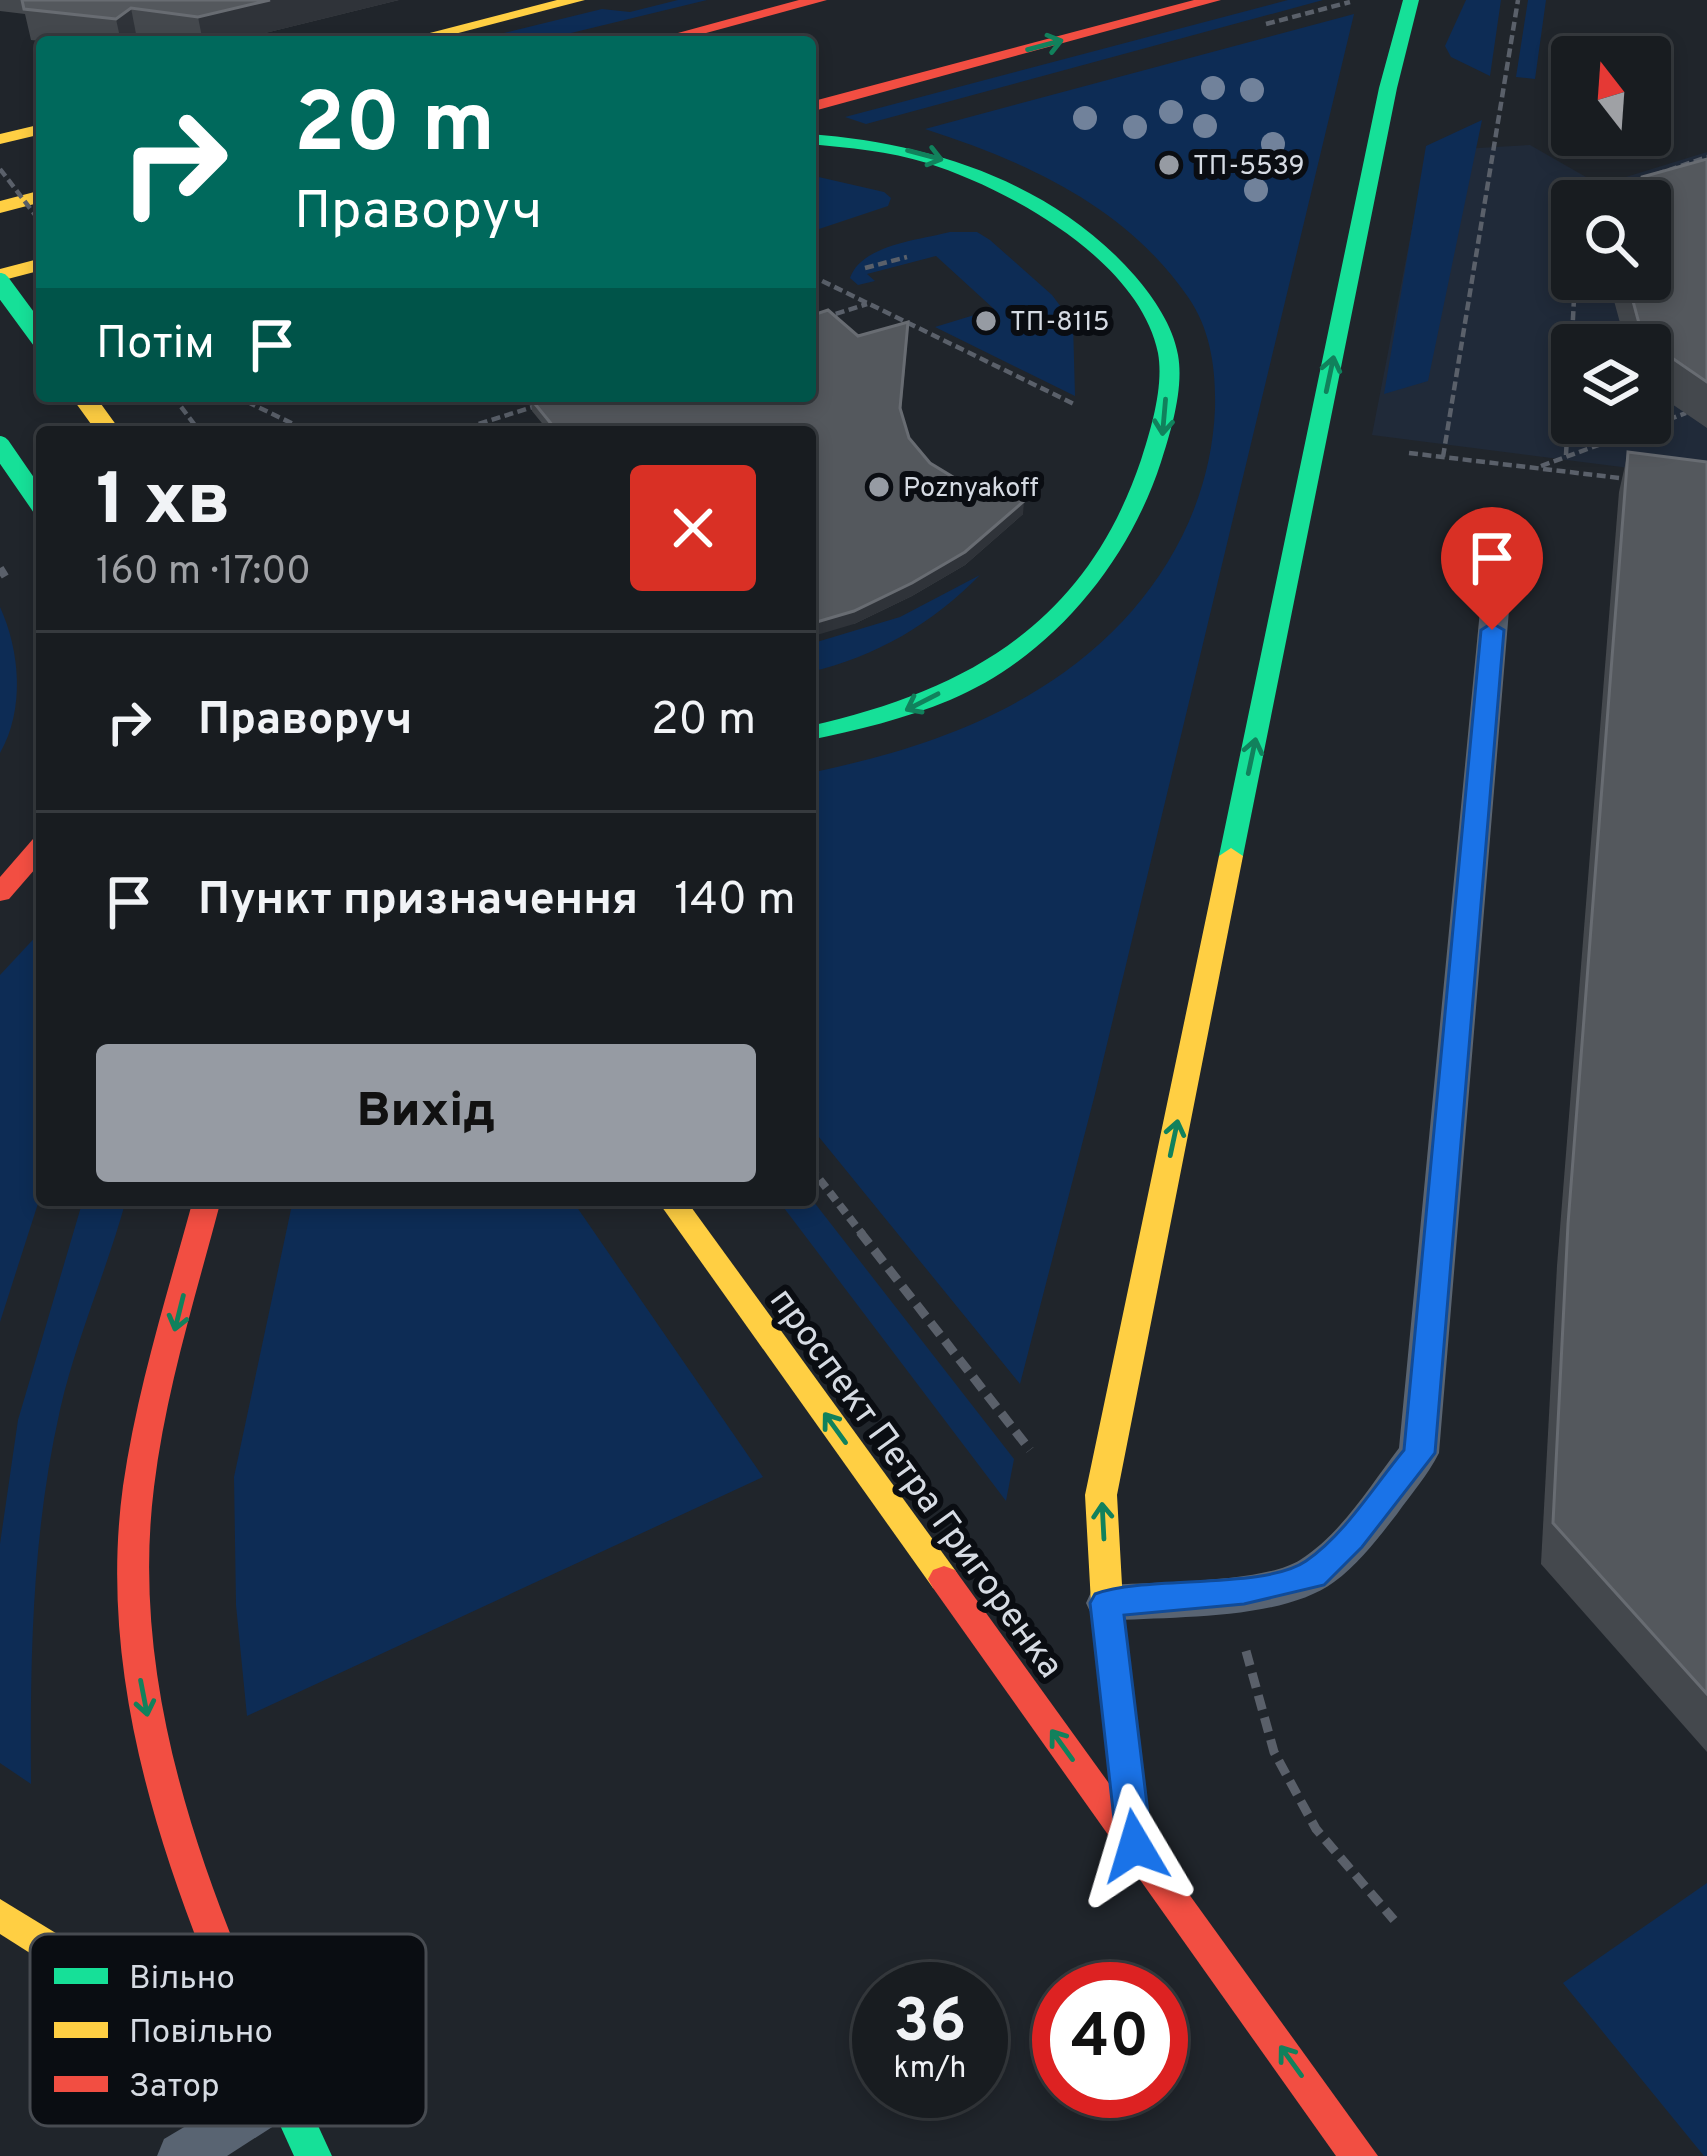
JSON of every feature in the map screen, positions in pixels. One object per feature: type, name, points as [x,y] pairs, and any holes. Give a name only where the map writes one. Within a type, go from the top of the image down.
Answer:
[{"type":"main road","points":[[428,36],[577,0]]},
{"type":"main road","points":[[676,36],[819,0]]},
{"type":"main road","points":[[816,105],[1213,0]]},
{"type":"main road","points":[[1135,1846],[1107,1603],[1101,1495],[1388,88],[1411,0]]},
{"type":"main road","points":[[0,140],[36,131]]},
{"type":"main road","points":[[816,139],[853,139],[934,156],[1034,200],[1102,252],[1145,301],[1168,352],[1163,434],[1156,452],[1110,549],[1066,602],[1003,661],[905,712],[816,732]]},
{"type":"main road","points":[[0,207],[36,198]]},
{"type":"main road","points":[[36,266],[0,279],[36,331]]},
{"type":"main road","points":[[0,326],[36,316]]},
{"type":"main road","points":[[0,446],[36,498]]},
{"type":"main road","points":[[0,893],[36,852]]},
{"type":"main road","points":[[206,1206],[155,1409],[134,1530],[135,1653],[165,1804],[212,1934]]},
{"type":"main road","name":"проспект Петра Григоренка","points":[[675,1206],[1360,2156]]},
{"type":"main road","points":[[0,1915],[30,1934]]},
{"type":"main road","points":[[298,2126],[313,2156]]},
{"type":"lane","points":[[1107,1603],[1244,1591],[1313,1575],[1351,1538],[1419,1453],[1501,538]]},
{"type":"lane","points":[[182,2156],[229,2126]]},
{"type":"path","points":[[1443,457],[1518,0]]},
{"type":"path","points":[[1640,180],[1707,157]]},
{"type":"path","points":[[0,170],[36,216]]},
{"type":"path","points":[[865,268],[907,256]]},
{"type":"path","points":[[816,278],[1076,405]]},
{"type":"path","points":[[1566,455],[1574,300]]},
{"type":"path","points":[[816,320],[868,304]]},
{"type":"path","points":[[248,402],[298,426]]},
{"type":"path","points":[[472,426],[550,402]]},
{"type":"path","points":[[1539,467],[1686,413]]},
{"type":"path","points":[[1408,454],[1644,481]]},
{"type":"path","points":[[0,568],[8,581]]},
{"type":"path","points":[[816,1175],[1030,1450]]},
{"type":"path","points":[[1244,1591],[1246,1665],[1274,1752],[1316,1829],[1394,1919]]},
{"type":"shaded area","points":[[678,0],[707,0],[559,36],[492,36],[602,9],[630,12]]},
{"type":"shaded area","points":[[1288,0],[1323,0],[866,124],[845,117]]},
{"type":"shaded area","points":[[1466,0],[1501,0],[1490,76],[1451,57],[1445,46]]},
{"type":"shaded area","points":[[1528,0],[1546,0],[1535,79],[1516,77]]},
{"type":"shaded area","points":[[1354,14],[1095,1094],[1020,1384],[816,1133],[816,772],[899,751],[985,718],[1039,689],[1108,636],[1163,570],[1183,533],[1210,452],[1214,380],[1207,337],[1196,310],[1135,237],[1071,191],[1036,173],[925,129]]},
{"type":"shaded area","points":[[1482,120],[1428,381],[1384,394],[1426,146]]},
{"type":"shaded area","points":[[1530,145],[1591,180],[1551,180],[1551,300],[1671,300],[1671,180],[1616,180],[1707,152],[1707,478],[1372,435],[1427,151]]},
{"type":"shaded area","points":[[816,176],[884,192],[891,198],[888,206],[816,230]]},
{"type":"shaded area","points":[[950,232],[977,232],[990,240],[1052,295],[1073,323],[1075,396],[935,327],[994,309],[936,256],[867,274],[875,281],[858,285],[850,278],[856,267],[878,251]]},
{"type":"shaded area","points":[[980,575],[902,636],[816,670],[816,642],[900,617]]},
{"type":"shaded area","points":[[0,607],[12,642],[17,680],[13,718],[0,753]]},
{"type":"shaded area","points":[[36,936],[37,1206],[0,1322],[0,975]]},
{"type":"shaded area","points":[[816,1205],[1014,1459],[1006,1501],[783,1206]]},
{"type":"shaded area","points":[[81,1206],[124,1206],[74,1357],[51,1456],[35,1596],[31,1784],[0,1763],[0,1544],[18,1420]]},
{"type":"shaded area","points":[[292,1206],[576,1206],[763,1477],[247,1716],[236,1605],[234,1477]]},
{"type":"shaded area","points":[[1707,1883],[1707,2156],[1704,2156],[1563,1983]]},
{"type":"building","points":[[22,0],[270,0],[198,17],[131,8],[116,19],[24,9]]},
{"type":"building","points":[[1707,159],[1707,382],[1671,357],[1671,324],[1639,324],[1633,300],[1671,300],[1671,180],[1642,177]]},
{"type":"building","name":"Poznyakoff","points":[[828,310],[858,336],[908,322],[900,408],[909,438],[930,463],[968,486],[1024,501],[965,552],[912,583],[854,611],[816,622],[816,426],[553,426],[533,402],[816,402],[816,314]]},
{"type":"building","points":[[1628,452],[1707,462],[1707,1694],[1553,1523],[1568,1224]]},
{"type":"traffic: fast","points":[[1231,856],[1388,88],[1411,0]]},
{"type":"traffic: fast","points":[[816,139],[929,158],[966,170],[1036,205],[1101,253],[1132,284],[1162,335],[1169,369],[1157,444],[1126,522],[1104,558],[1049,624],[962,686],[899,711],[816,732]]},
{"type":"traffic: fast","points":[[0,283],[36,332]]},
{"type":"traffic: fast","points":[[0,446],[36,498]]},
{"type":"traffic: fast","points":[[299,2126],[313,2156]]},
{"type":"traffic: slow","points":[[428,36],[577,0]]},
{"type":"traffic: slow","points":[[0,139],[36,130]]},
{"type":"traffic: slow","points":[[0,207],[36,198]]},
{"type":"traffic: slow","points":[[0,275],[36,266]]},
{"type":"traffic: slow","points":[[87,402],[105,426]]},
{"type":"traffic: slow","points":[[1135,1846],[1107,1603],[1101,1495],[1231,856]]},
{"type":"traffic: slow","points":[[675,1206],[944,1579]]},
{"type":"traffic: slow","points":[[0,1915],[30,1934]]},
{"type":"traffic: jam","points":[[677,36],[819,0]]},
{"type":"traffic: jam","points":[[816,105],[1213,0]]},
{"type":"traffic: jam","points":[[0,893],[36,852]]},
{"type":"traffic: jam","points":[[205,1206],[143,1455],[134,1611],[149,1728],[162,1785],[212,1934]]},
{"type":"traffic: jam","points":[[944,1579],[1359,2156]]},
{"type":"place","name":"ТП-5539","points":[[1169,165]]},
{"type":"place","name":"ТП-8115","points":[[986,321]]},
{"type":"place","name":"Poznyakoff","points":[[879,487]]},
{"type":"route","points":[[1135,1846],[1107,1603],[1244,1591],[1313,1575],[1351,1538],[1419,1453],[1492,630]]}]
